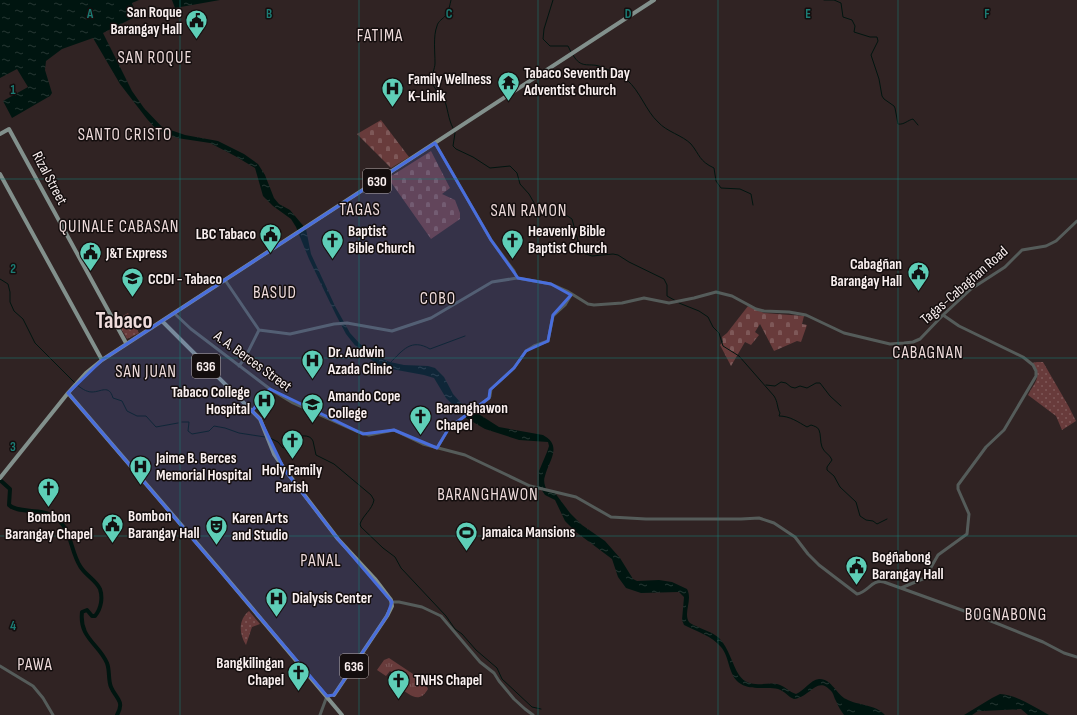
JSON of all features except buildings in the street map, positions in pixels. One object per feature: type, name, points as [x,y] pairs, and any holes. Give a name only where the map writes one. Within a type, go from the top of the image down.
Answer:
[{"type":"main road","name":"630","points":[[0,478],[68,393],[86,373],[102,360],[654,0]]},
{"type":"main road","name":"Rizal Street","points":[[0,134],[10,129],[126,343]]},
{"type":"main road","points":[[0,174],[102,360]]},
{"type":"main road","name":"636","points":[[162,321],[260,419],[274,454],[283,467],[328,527],[375,579],[392,602],[392,608],[334,695],[332,697],[327,696]]},
{"type":"main road","name":"636","points":[[68,393],[336,706],[342,715]]},
{"type":"main road","name":"636","points":[[334,695],[336,706]]},
{"type":"street","points":[[435,143],[491,240],[514,271],[517,278]]},
{"type":"street","name":"Tagas-Cabagñan Road","points":[[259,330],[290,334],[339,323],[392,331],[399,330],[431,318],[486,284],[499,280],[517,278],[551,284],[588,304],[594,305],[622,303],[644,298],[674,302],[716,292],[732,296],[756,309],[806,315],[844,333],[890,344],[904,344],[913,342],[920,338],[971,289],[1006,267],[1022,250],[1046,246],[1056,241],[1077,221]]},
{"type":"street","points":[[224,280],[259,330],[239,366]]},
{"type":"street","points":[[571,294],[565,305],[553,316],[548,340],[526,351],[514,368],[491,389],[488,399],[449,428],[437,448],[465,455],[524,483],[538,488],[576,497],[611,517],[759,518],[774,523],[795,537],[819,565],[857,594],[862,593],[877,581],[884,582],[1043,642],[1064,653],[1077,657]]},
{"type":"street","name":"A. A. Berces Street","points":[[174,313],[191,329],[270,390],[306,409],[363,434],[375,435],[394,430],[422,444],[437,448]]},
{"type":"street","points":[[900,588],[925,578],[938,555],[967,534],[970,515],[958,485],[986,447],[1004,430],[1036,376],[1036,371],[1033,366],[1023,357],[959,326],[943,315]]},
{"type":"street","points":[[252,411],[270,390]]},
{"type":"street","points":[[392,602],[422,607],[441,616],[480,662],[494,673],[514,699],[533,715]]},
{"type":"street","points":[[0,666],[33,686],[43,698],[53,715]]},
{"type":"street","points":[[320,715],[327,696]]},
{"type":"highlighted area","points":[[435,143],[491,240],[518,278],[551,284],[571,295],[553,315],[548,341],[526,351],[514,368],[490,390],[489,398],[449,428],[437,448],[394,430],[363,434],[270,389],[252,411],[260,419],[284,469],[338,539],[392,602],[387,616],[334,695],[327,696],[68,393],[102,360]]},
{"type":"green space","points":[[381,120],[409,157],[391,168],[357,134]]},
{"type":"green space","points":[[431,151],[450,188],[442,194],[455,200],[460,213],[460,219],[431,239],[388,178]]},
{"type":"green space","points":[[748,306],[764,313],[804,316],[802,324],[807,325],[801,342],[797,341],[774,351],[760,324],[755,332],[759,335],[751,345],[745,342],[731,366],[720,345],[723,342],[722,337],[727,333]]},
{"type":"green space","points":[[128,313],[139,333],[127,339],[116,320]]},
{"type":"green space","points":[[1043,362],[1076,421],[1062,430],[1056,416],[1028,395],[1037,379],[1037,372],[1032,363]]},
{"type":"green space","points":[[249,611],[260,624],[252,627],[246,645],[241,632],[241,623]]},
{"type":"green space","points":[[389,658],[425,682],[428,689],[425,694],[418,697],[410,695],[399,687],[403,681],[390,671],[386,676],[377,670],[384,660]]},
{"type":"water","points":[[0,0],[139,0],[132,3],[137,16],[103,33],[132,91],[144,108],[162,127],[185,135],[218,141],[244,154],[258,164],[265,175],[274,198],[279,204],[290,210],[306,229],[311,254],[335,306],[350,333],[360,344],[378,357],[390,362],[435,368],[444,377],[453,394],[460,402],[499,427],[543,435],[549,439],[552,444],[553,454],[544,478],[544,484],[547,491],[555,493],[570,513],[582,525],[605,541],[620,558],[633,579],[637,581],[659,580],[672,582],[687,589],[689,597],[687,618],[689,622],[716,635],[719,638],[725,646],[743,680],[754,684],[780,685],[796,694],[802,691],[813,681],[823,679],[846,699],[877,709],[885,715],[844,715],[832,692],[827,687],[822,685],[814,688],[805,695],[794,699],[778,689],[745,686],[734,677],[724,651],[717,643],[704,634],[684,625],[682,620],[684,597],[679,592],[641,593],[626,588],[618,577],[612,559],[576,532],[565,521],[555,500],[545,495],[539,486],[539,471],[549,446],[548,442],[519,440],[485,429],[466,418],[446,398],[434,378],[386,368],[361,353],[346,334],[336,315],[309,259],[296,227],[291,219],[273,206],[263,196],[255,168],[210,143],[177,138],[156,129],[120,84],[93,38],[62,49],[46,61],[45,70],[52,93],[50,96],[12,118],[3,101],[28,87],[17,69],[0,78]]},
{"type":"water","points":[[172,0],[220,0],[175,8]]},
{"type":"water","points":[[1000,694],[1019,699],[1049,715],[1028,715],[1021,709],[978,711],[972,715],[964,715]]},
{"type":"waterway","points":[[451,0],[447,13],[438,23],[436,30],[435,65],[432,79],[434,86],[444,99],[453,128]]},
{"type":"waterway","points":[[553,0],[544,29],[543,39],[550,46],[568,46],[571,52]]},
{"type":"waterway","points":[[824,0],[834,0],[841,3],[843,17],[852,20],[855,26],[854,32],[870,37],[877,37],[878,41],[871,55],[879,79],[882,96],[894,106],[898,124],[902,124],[913,119],[918,125]]},
{"type":"waterway","points":[[573,55],[582,64],[599,66],[627,80],[636,90],[658,122],[691,144],[703,160],[714,168],[716,181],[721,188],[740,189],[751,194],[753,205]]},
{"type":"waterway","points":[[454,131],[453,146],[456,149],[473,157],[490,168],[510,166],[517,173],[520,184],[529,194],[537,208],[540,210],[549,209],[557,211],[572,219],[580,248],[583,253],[592,256],[618,255],[664,279],[667,285],[667,296],[676,301]]},
{"type":"waterway","points":[[0,279],[8,284],[10,302],[14,311],[23,319],[35,343],[75,383]]},
{"type":"waterway","points":[[679,303],[699,311],[708,317],[713,327],[719,333],[723,346],[739,356],[774,396],[780,413],[779,416],[790,418],[807,427],[811,425],[818,429],[822,447],[832,460],[827,467],[827,470],[834,476],[840,487],[856,502],[860,516],[877,524],[887,519]]},
{"type":"waterway","points":[[390,363],[403,350],[412,345],[423,346],[430,349],[465,336]]},
{"type":"waterway","points":[[766,385],[775,386],[781,382],[795,388],[800,386],[807,388],[816,383],[820,383],[830,396],[841,406]]},
{"type":"waterway","points":[[77,385],[90,392],[104,390],[109,391],[113,398],[122,401],[127,411],[137,416],[146,416],[156,427],[178,423]]},
{"type":"waterway","points":[[182,422],[189,422],[188,431],[192,434],[209,431],[214,426],[239,433],[265,437]]},
{"type":"waterway","points":[[268,437],[278,442],[283,448],[289,446],[291,439],[300,436],[311,438],[316,455],[334,464],[371,495],[374,500],[373,504],[361,521],[361,527],[395,557],[401,568],[446,616],[455,629],[497,668],[502,679],[532,707],[541,709]]},
{"type":"waterway","points":[[0,480],[10,489],[9,505],[13,508],[44,513],[56,518],[61,523],[68,534],[80,566],[100,589],[101,600],[97,613],[95,616],[92,616],[87,610],[82,612],[82,621],[86,635],[104,656],[107,663],[110,684],[120,703],[117,715]]},
{"type":"place","name":"San Roque Barangay Hall","points":[[197,40]]},
{"type":"place","name":"Tabaco Seventh Day Adventist Church","points":[[509,102]]},
{"type":"place","name":"Family Wellness K-Linik","points":[[392,108]]},
{"type":"place","name":"LBC Tabaco","points":[[271,254]]},
{"type":"place","name":"Baptist Bible Church","points":[[332,260]]},
{"type":"place","name":"Heavenly Bible Baptist Church","points":[[512,260]]},
{"type":"place","name":"J&T Express","points":[[90,272]]},
{"type":"place","name":"Cabagñan Barangay Hall","points":[[918,292]]},
{"type":"place","name":"CCDI - Tabaco","points":[[132,298]]},
{"type":"place","name":"Dr. Audwin Azada Clinic","points":[[313,380]]},
{"type":"place","name":"Tabaco College Hospital","points":[[265,420]]},
{"type":"place","name":"Amando Cope College","points":[[313,424]]},
{"type":"place","name":"Baranghawon Chapel","points":[[421,436]]},
{"type":"place","name":"Holy Family Parish","points":[[292,460]]},
{"type":"place","name":"Jaime B. Berces Memorial Hospital","points":[[140,486]]},
{"type":"place","name":"Bombon Barangay Chapel","points":[[49,508]]},
{"type":"place","name":"Bombon Barangay Hall","points":[[113,544]]},
{"type":"place","name":"Karen Arts and Studio","points":[[216,546]]},
{"type":"place","name":"Jamaica Mansions","points":[[467,552]]},
{"type":"place","name":"Bogñabong Barangay Hall","points":[[856,586]]},
{"type":"place","name":"Dialysis Center","points":[[276,618]]},
{"type":"place","name":"Bangkilingan Chapel","points":[[299,692]]},
{"type":"place","name":"TNHS Chapel","points":[[398,700]]},
{"type":"district","name":"FATIMA","points":[[380,35]]},
{"type":"district","name":"SAN ROQUE","points":[[155,57]]},
{"type":"district","name":"SANTO CRISTO","points":[[125,134]]},
{"type":"district","name":"TAGAS","points":[[360,209]]},
{"type":"district","name":"SAN RAMON","points":[[529,210]]},
{"type":"district","name":"QUINALE CABASAN","points":[[119,226]]},
{"type":"district","name":"BASUD","points":[[275,292]]},
{"type":"district","name":"COBO","points":[[438,298]]},
{"type":"district","name":"Tabaco","points":[[124,320]]},
{"type":"district","name":"CABAGNAN","points":[[928,352]]},
{"type":"district","name":"SAN JUAN","points":[[146,371]]},
{"type":"district","name":"BARANGHAWON","points":[[488,494]]},
{"type":"district","name":"PANAL","points":[[321,560]]},
{"type":"district","name":"BOGNABONG","points":[[1006,614]]},
{"type":"district","name":"PAWA","points":[[35,664]]}]
